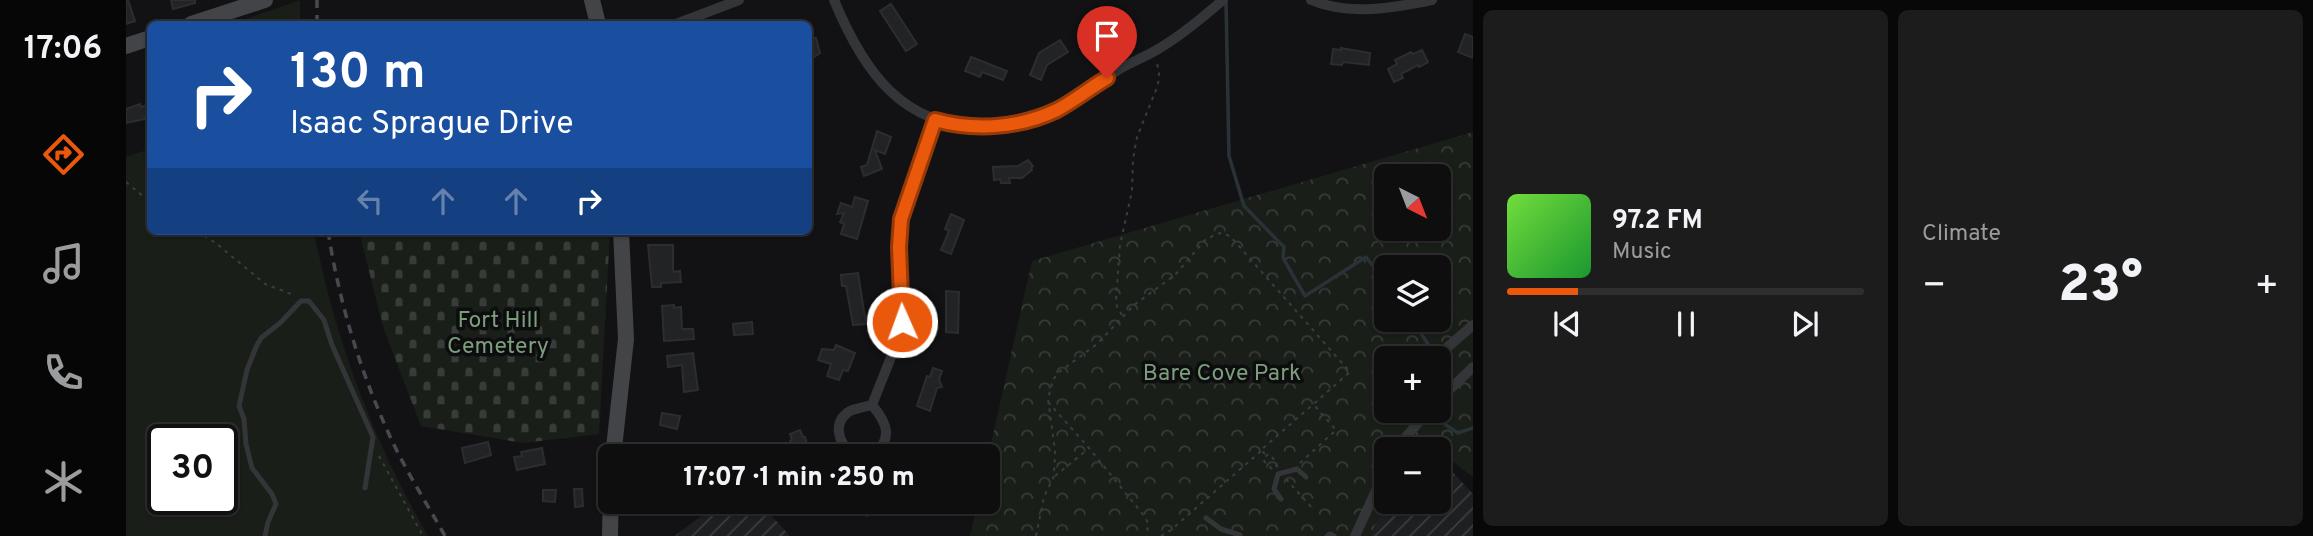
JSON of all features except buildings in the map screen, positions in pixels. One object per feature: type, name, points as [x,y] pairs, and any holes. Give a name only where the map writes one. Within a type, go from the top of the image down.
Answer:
[{"type":"main road","points":[[200,21],[265,0]]},
{"type":"main road","points":[[592,0],[597,21]]},
{"type":"main road","points":[[126,46],[147,39]]},
{"type":"main road","points":[[614,444],[626,340],[621,235]]},
{"type":"main road","points":[[610,514],[610,536]]},
{"type":"street","points":[[684,21],[739,0]]},
{"type":"street","points":[[834,0],[855,46],[890,93],[935,120],[971,126],[1023,123],[1058,109],[1188,30],[1223,0]]},
{"type":"street","points":[[1311,0],[1349,9],[1380,9],[1428,0]]},
{"type":"street","points":[[872,405],[901,332],[901,219],[935,120]]},
{"type":"street","points":[[1449,346],[1473,325]]},
{"type":"street","points":[[1451,388],[1473,367]]},
{"type":"street","points":[[872,405],[884,424],[885,439],[873,453],[863,456],[852,453],[841,441],[839,424],[851,411],[872,405]]},
{"type":"street","points":[[1355,536],[1374,495]]},
{"type":"lane","points":[[265,536],[276,504],[272,494],[252,468],[244,419],[239,406],[240,398],[247,370],[261,338],[301,301],[309,300],[324,320],[373,437],[365,488]]},
{"type":"lane","points":[[1281,499],[1274,489],[1278,474],[1294,469],[1300,470],[1306,477]]},
{"type":"lane","points":[[1206,518],[1222,529],[1240,535]]},
{"type":"lane","points":[[1327,536],[1334,536]]},
{"type":"path","points":[[1123,316],[1116,300],[1120,245],[1132,191],[1137,137],[1158,85],[1159,73],[1153,52]]},
{"type":"path","points":[[126,183],[147,200]]},
{"type":"path","points":[[1036,536],[1044,498],[1054,476],[1055,450],[1048,402],[1049,389],[1058,373],[1097,344],[1123,316],[1175,275],[1206,239],[1220,233],[1227,234],[1350,372],[1161,536]]},
{"type":"path","points":[[203,235],[265,284],[300,299]]},
{"type":"path","points":[[1048,402],[1145,517],[1148,523],[1147,536]]},
{"type":"path","points":[[1294,469],[1336,430],[1312,404]]},
{"type":"path","points":[[1054,476],[1089,448]]},
{"type":"path","points":[[1261,450],[1266,455]]},
{"type":"path","points":[[378,455],[423,536]]},
{"type":"shaded area","points":[[1451,470],[1473,494],[1473,536],[1370,536],[1380,514],[1451,514]]},
{"type":"shaded area","points":[[703,514],[770,514],[790,536],[675,536]]},
{"type":"green space","points":[[300,0],[300,21],[240,21]]},
{"type":"green space","name":"Bare Cove Park","points":[[1473,132],[1473,477],[1451,460],[1451,437],[1374,437],[1374,514],[1380,514],[1370,536],[970,536],[975,514],[1000,514],[1000,444],[991,444],[1032,261]]},
{"type":"green space","points":[[147,150],[147,235],[315,235],[333,311],[358,388],[390,463],[428,536],[126,536],[126,157]]},
{"type":"green space","name":"Fort Hill Cemetery","points":[[360,235],[610,235],[599,434],[523,443],[421,426],[383,327]]},
{"type":"waterway","points":[[1226,2],[1229,156],[1244,206],[1284,247],[1283,258],[1305,296],[1366,257],[1374,267]]},
{"type":"waterway","points":[[1420,332],[1429,346]]},
{"type":"waterway","points":[[1443,423],[1458,433],[1473,428]]},
{"type":"railway","points":[[317,0],[317,21]]},
{"type":"railway","points":[[329,235],[344,308],[368,383],[394,445],[445,536]]},
{"type":"route","points":[[902,322],[899,247],[901,219],[935,120],[958,126],[1023,123],[1058,109],[1107,78]]}]
